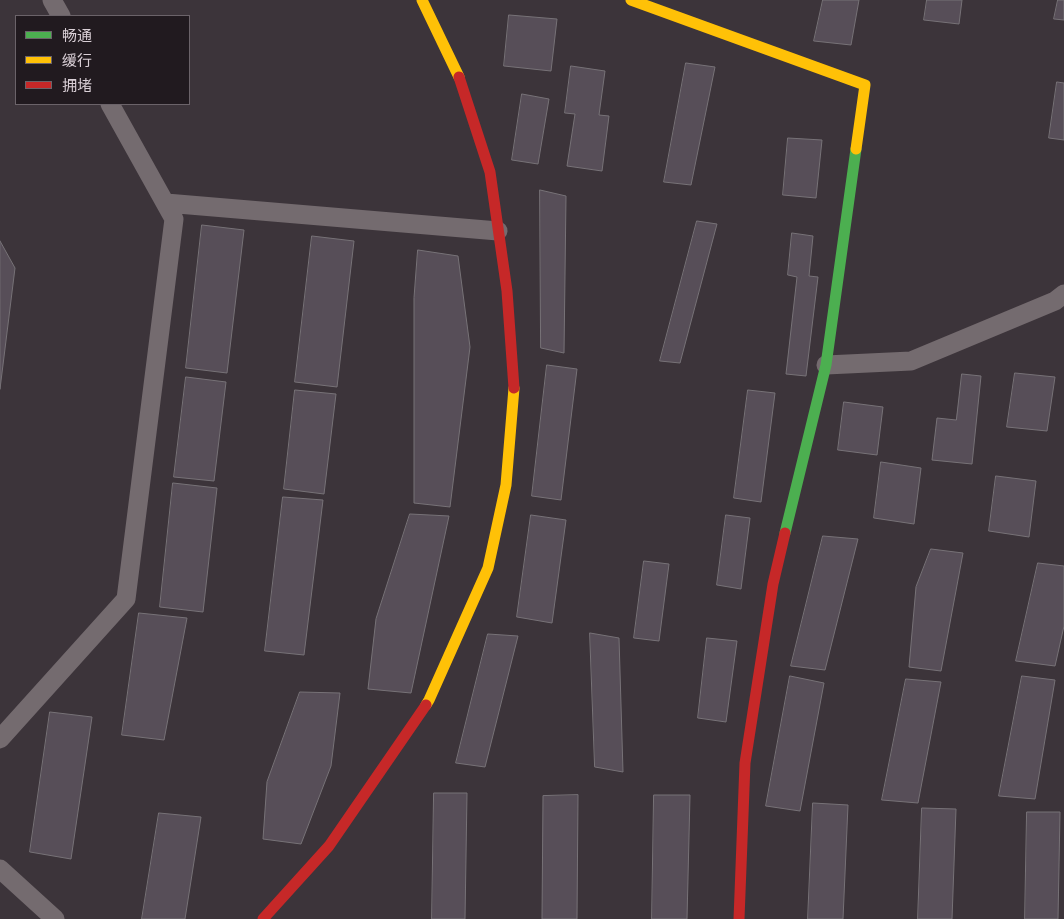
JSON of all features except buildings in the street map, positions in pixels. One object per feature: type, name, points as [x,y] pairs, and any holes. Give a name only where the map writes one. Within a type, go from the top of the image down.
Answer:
[{"type":"street","points":[[52,0],[60,15]]},
{"type":"street","points":[[263,919],[330,846],[428,700],[488,568],[506,485],[514,389],[507,291],[490,172],[460,80],[422,0]]},
{"type":"street","points":[[631,0],[865,85],[826,365],[773,584],[746,763],[740,919]]},
{"type":"street","points":[[0,739],[126,598],[174,219],[111,105]]},
{"type":"street","points":[[166,203],[498,230]]},
{"type":"street","points":[[826,365],[912,361],[1055,301],[1064,294]]},
{"type":"street","points":[[0,869],[55,919]]},
{"type":"traffic: fast","points":[[785,533],[826,365],[856,149]]},
{"type":"traffic: slow","points":[[422,0],[459,77]]},
{"type":"traffic: slow","points":[[631,0],[865,85],[856,149]]},
{"type":"traffic: slow","points":[[426,705],[488,568],[506,485],[514,388]]},
{"type":"traffic: jam","points":[[459,77],[490,172],[507,291],[514,388]]},
{"type":"traffic: jam","points":[[739,919],[745,763],[773,584],[785,533]]},
{"type":"traffic: jam","points":[[263,919],[329,846],[426,705]]}]
